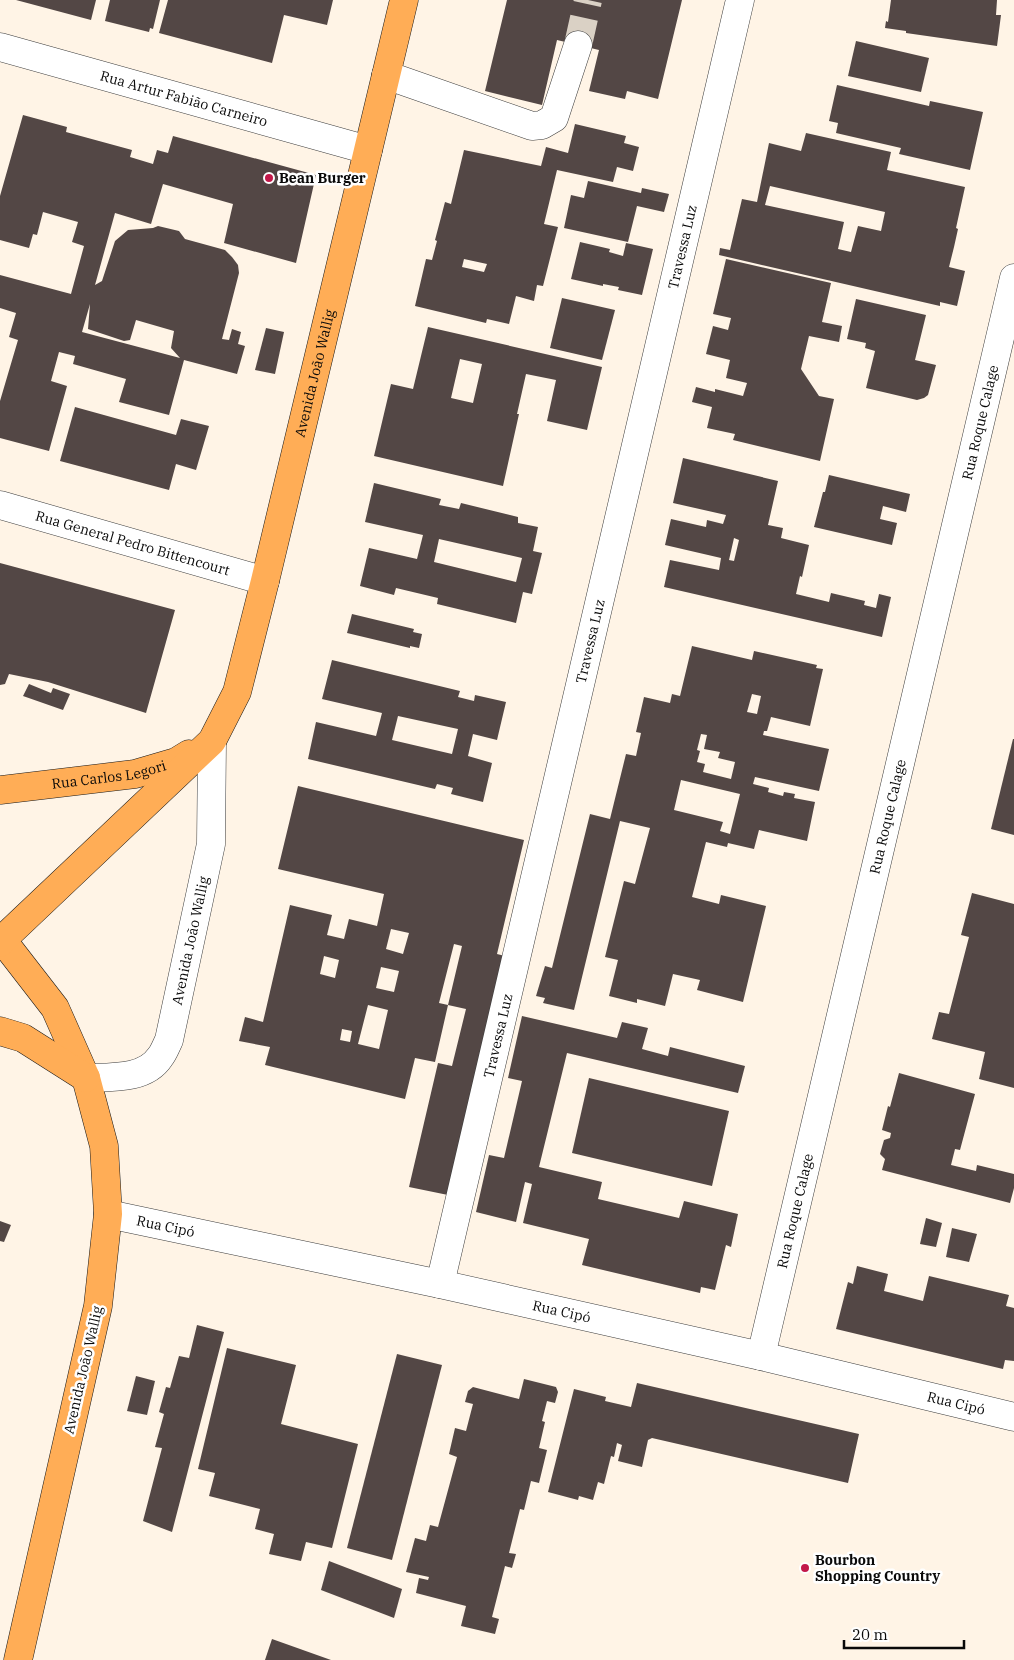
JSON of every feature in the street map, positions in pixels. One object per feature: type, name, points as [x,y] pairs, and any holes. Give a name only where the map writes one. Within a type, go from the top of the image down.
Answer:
[{"type":"main road","name":"Avenida João Wallig","points":[[18,1660],[98,1306],[108,1214],[104,1146],[86,1078],[54,1008],[1,940],[212,741],[237,692],[404,0]]},
{"type":"main road","name":"Rua Carlos Legori","points":[[0,790],[135,774],[176,762],[212,741]]},
{"type":"main road","points":[[0,1031],[23,1038],[86,1078]]},
{"type":"street","name":"Travessa Luz","points":[[440,1284],[740,0]]},
{"type":"street","points":[[386,75],[532,126],[542,125],[554,118],[578,44]]},
{"type":"street","name":"Rua Artur Fabião Carneiro","points":[[0,47],[368,150]]},
{"type":"street","name":"Rua Roque Calage","points":[[761,1356],[1014,278]]},
{"type":"street","name":"Rua General Pedro Bittencourt","points":[[0,505],[265,581]]},
{"type":"street","name":"Avenida João Wallig","points":[[86,1078],[127,1077],[142,1072],[159,1060],[169,1040],[211,844],[212,741]]},
{"type":"street","name":"Rua Cipó","points":[[108,1214],[440,1284],[761,1356],[1014,1417]]},
{"type":"building","points":[[16,0],[96,0],[91,20]]},
{"type":"building","points":[[110,0],[160,0],[153,29],[150,28],[149,32],[105,21]]},
{"type":"building","points":[[168,0],[333,0],[327,25],[284,15],[272,63],[159,33]]},
{"type":"building","points":[[507,0],[682,0],[658,99],[627,91],[625,99],[589,91],[599,50],[557,40],[542,105],[485,91]]},
{"type":"building","points":[[891,0],[997,0],[996,15],[1001,15],[997,46],[906,33],[906,31],[885,28],[886,21],[888,22]]},
{"type":"building","points":[[856,41],[929,58],[921,92],[848,76]]},
{"type":"building","points":[[837,85],[929,106],[930,101],[983,112],[970,170],[899,154],[901,148],[836,133],[838,123],[829,121]]},
{"type":"building","points":[[23,115],[67,127],[66,132],[132,150],[130,157],[153,164],[157,150],[168,153],[173,136],[316,175],[296,263],[224,243],[233,204],[163,184],[151,224],[115,213],[95,285],[102,281],[115,241],[128,230],[158,226],[179,231],[185,239],[225,250],[238,265],[239,273],[222,339],[229,340],[232,329],[241,332],[238,344],[245,346],[237,374],[184,360],[169,415],[119,402],[126,379],[73,364],[75,356],[59,352],[51,381],[67,386],[49,451],[0,438],[0,401],[18,340],[9,337],[16,313],[0,308],[0,275],[71,294],[84,246],[72,242],[78,222],[43,212],[37,235],[33,234],[29,248],[0,240],[0,196]],"holes":[[[90,304],[88,329],[124,341],[130,340],[136,320],[174,331],[171,348],[180,358],[82,332]]]},
{"type":"building","points":[[575,124],[626,136],[624,143],[639,147],[633,171],[617,167],[613,182],[557,170],[544,224],[558,227],[543,286],[537,285],[534,301],[516,296],[509,324],[487,319],[486,323],[415,306],[426,259],[432,260],[445,202],[451,204],[464,150],[541,166],[546,147],[568,153]],"holes":[[[464,259],[487,264],[484,272],[462,267]]]},
{"type":"building","points":[[806,133],[891,152],[887,170],[965,187],[949,267],[965,271],[957,306],[940,302],[940,306],[719,255],[720,248],[730,250],[742,199],[757,202],[769,143],[801,151]],"holes":[[[770,186],[885,212],[881,231],[858,226],[851,252],[838,249],[844,222],[765,205]]]},
{"type":"building","points":[[588,181],[641,193],[642,188],[669,194],[664,212],[637,206],[628,242],[564,228],[571,195],[584,198]]},
{"type":"building","points":[[580,242],[610,249],[609,252],[623,256],[626,243],[653,249],[642,295],[618,290],[619,287],[603,284],[603,286],[571,279]]},
{"type":"building","points":[[726,259],[831,283],[822,322],[842,326],[839,342],[809,336],[801,369],[819,396],[834,399],[820,461],[733,440],[735,434],[707,428],[712,407],[692,402],[696,387],[715,392],[715,389],[743,396],[747,383],[726,378],[730,360],[706,354],[713,326],[728,330],[731,318],[713,314]]},
{"type":"building","points":[[562,298],[615,310],[602,360],[550,348]]},
{"type":"building","points":[[856,299],[926,315],[915,360],[936,365],[928,395],[924,398],[917,400],[866,388],[875,351],[865,348],[866,343],[847,339]]},
{"type":"building","points":[[428,327],[602,367],[587,430],[547,421],[556,380],[526,374],[503,486],[374,456],[391,384],[413,389]],"holes":[[[460,359],[482,364],[473,403],[451,398]]]},
{"type":"building","points":[[266,328],[284,332],[275,374],[255,370]]},
{"type":"building","points":[[75,407],[176,435],[181,419],[209,426],[196,470],[176,464],[169,490],[60,461]]},
{"type":"building","points":[[683,458],[778,481],[768,525],[783,528],[781,538],[809,545],[796,594],[829,602],[831,593],[865,601],[864,605],[876,608],[879,594],[891,597],[882,637],[664,587],[670,560],[719,570],[721,558],[665,545],[671,519],[706,527],[707,520],[723,524],[726,515],[673,503]],"holes":[[[734,538],[739,540],[734,561],[729,560]]]},
{"type":"building","points":[[829,475],[910,494],[906,512],[883,506],[880,519],[897,523],[892,545],[814,527]]},
{"type":"building","points":[[374,483],[441,499],[439,505],[459,509],[461,503],[518,517],[518,523],[538,527],[533,551],[542,553],[532,594],[523,592],[516,623],[437,604],[438,598],[396,588],[394,595],[360,586],[369,548],[417,559],[423,535],[365,522]],"holes":[[[439,539],[522,558],[516,582],[434,562]]]},
{"type":"building","points":[[0,563],[175,610],[146,713],[48,682],[9,674],[5,684],[0,685]]},
{"type":"building","points":[[352,614],[414,629],[413,632],[422,634],[419,648],[410,646],[410,648],[347,633]]},
{"type":"building","points":[[692,646],[752,660],[754,651],[817,665],[816,668],[823,669],[810,726],[771,717],[767,731],[764,731],[763,735],[829,749],[819,791],[755,777],[753,784],[769,788],[768,792],[783,796],[784,792],[795,794],[794,798],[815,802],[807,841],[759,830],[754,849],[728,843],[727,847],[706,842],[692,897],[719,904],[721,895],[766,906],[743,1002],[697,990],[700,980],[673,974],[665,1006],[637,999],[637,1003],[609,996],[618,960],[605,957],[624,881],[635,884],[650,828],[620,821],[574,1010],[543,1003],[545,998],[536,996],[545,966],[552,968],[590,814],[610,819],[626,754],[636,756],[641,733],[636,732],[644,697],[670,703],[672,694],[680,696]],"holes":[[[752,694],[761,696],[757,714],[747,712]],[[701,734],[707,735],[704,749],[720,752],[718,758],[735,762],[731,779],[703,772],[705,764],[697,762],[700,751],[697,750]],[[681,780],[740,794],[730,834],[720,831],[723,822],[674,810]]]},
{"type":"building","points":[[332,660],[460,691],[458,697],[474,701],[475,695],[506,702],[497,740],[473,734],[468,756],[492,763],[483,802],[451,794],[453,788],[437,784],[435,789],[308,759],[316,722],[376,736],[382,713],[322,699]],"holes":[[[398,716],[458,729],[452,754],[392,740]]]},
{"type":"building","points":[[29,684],[51,693],[53,688],[70,694],[63,710],[23,696]]},
{"type":"building","points":[[1014,739],[1014,835],[991,829]]},
{"type":"building","points":[[298,786],[524,840],[497,954],[505,956],[448,1195],[409,1187],[438,1063],[452,1066],[466,1009],[448,1005],[435,1062],[415,1058],[405,1099],[265,1065],[270,1047],[239,1041],[245,1017],[263,1022],[290,905],[332,915],[327,935],[344,939],[349,919],[377,926],[384,894],[278,869]],"holes":[[[391,929],[409,933],[403,954],[386,949]],[[454,944],[462,946],[448,1005],[439,1003]],[[324,956],[339,960],[335,978],[320,974]],[[381,967],[399,971],[394,992],[376,988]],[[368,1005],[388,1010],[379,1049],[358,1044]],[[342,1029],[352,1031],[350,1042],[340,1040]]]},
{"type":"building","points":[[972,893],[1014,904],[1014,1088],[979,1079],[985,1052],[932,1039],[939,1012],[949,1014],[969,937],[961,935]]},
{"type":"building","points":[[522,1016],[617,1038],[622,1022],[648,1028],[642,1049],[668,1056],[670,1047],[745,1066],[738,1093],[567,1053],[539,1167],[602,1182],[598,1199],[679,1218],[684,1201],[738,1214],[731,1247],[726,1245],[715,1290],[701,1287],[700,1293],[582,1265],[589,1239],[523,1223],[532,1184],[525,1182],[516,1222],[476,1212],[489,1155],[504,1158],[522,1081],[508,1078]]},
{"type":"building","points":[[899,1073],[975,1094],[960,1150],[955,1149],[951,1165],[976,1171],[977,1165],[1014,1174],[1014,1188],[1010,1203],[882,1170],[885,1159],[880,1154],[884,1140],[890,1138],[891,1133],[882,1130]]},
{"type":"building","points":[[589,1078],[729,1111],[712,1186],[572,1153]]},
{"type":"building","points":[[926,1218],[942,1223],[936,1247],[920,1244]]},
{"type":"building","points":[[0,1221],[11,1225],[4,1242],[0,1241]]},
{"type":"building","points":[[952,1228],[977,1234],[969,1262],[946,1257]]},
{"type":"building","points":[[857,1266],[888,1274],[884,1291],[923,1301],[929,1276],[1009,1295],[1006,1306],[1014,1308],[1014,1361],[1005,1360],[1003,1369],[836,1329],[848,1282],[853,1284]]},
{"type":"building","points":[[197,1325],[224,1332],[172,1532],[143,1521],[162,1448],[155,1447],[164,1414],[159,1412],[166,1387],[170,1388],[179,1356],[189,1358]]},
{"type":"building","points":[[227,1348],[296,1365],[281,1424],[358,1444],[332,1548],[306,1542],[301,1561],[269,1554],[274,1534],[255,1529],[260,1509],[209,1496],[215,1473],[198,1469]]},
{"type":"building","points":[[397,1354],[442,1365],[392,1560],[347,1548]]},
{"type":"building","points":[[136,1376],[155,1381],[147,1415],[127,1411]]},
{"type":"building","points":[[524,1379],[556,1387],[558,1392],[555,1403],[547,1401],[542,1421],[545,1422],[539,1448],[547,1450],[539,1483],[531,1481],[524,1510],[520,1509],[509,1553],[516,1554],[512,1568],[505,1566],[492,1617],[499,1619],[495,1634],[461,1626],[466,1606],[416,1593],[419,1578],[428,1580],[429,1577],[406,1572],[415,1538],[426,1541],[430,1525],[438,1527],[457,1457],[449,1454],[455,1428],[466,1431],[473,1404],[465,1402],[468,1391],[473,1387],[519,1399]]},
{"type":"building","points":[[637,1383],[859,1434],[848,1483],[652,1438],[648,1440],[642,1467],[618,1461],[622,1445],[617,1443],[614,1457],[611,1456],[604,1484],[598,1482],[593,1500],[579,1496],[578,1500],[548,1492],[574,1389],[606,1397],[605,1401],[631,1407]]},
{"type":"building","points":[[329,1561],[402,1589],[394,1618],[321,1590]]},
{"type":"building","points":[[272,1639],[331,1660],[265,1660]]},
{"type":"tunnel","points":[[578,45],[588,0]]},
{"type":"place","name":"Bean Burger","points":[[269,178]]},
{"type":"place","name":"Bourbon Shopping Country","points":[[805,1568]]}]
